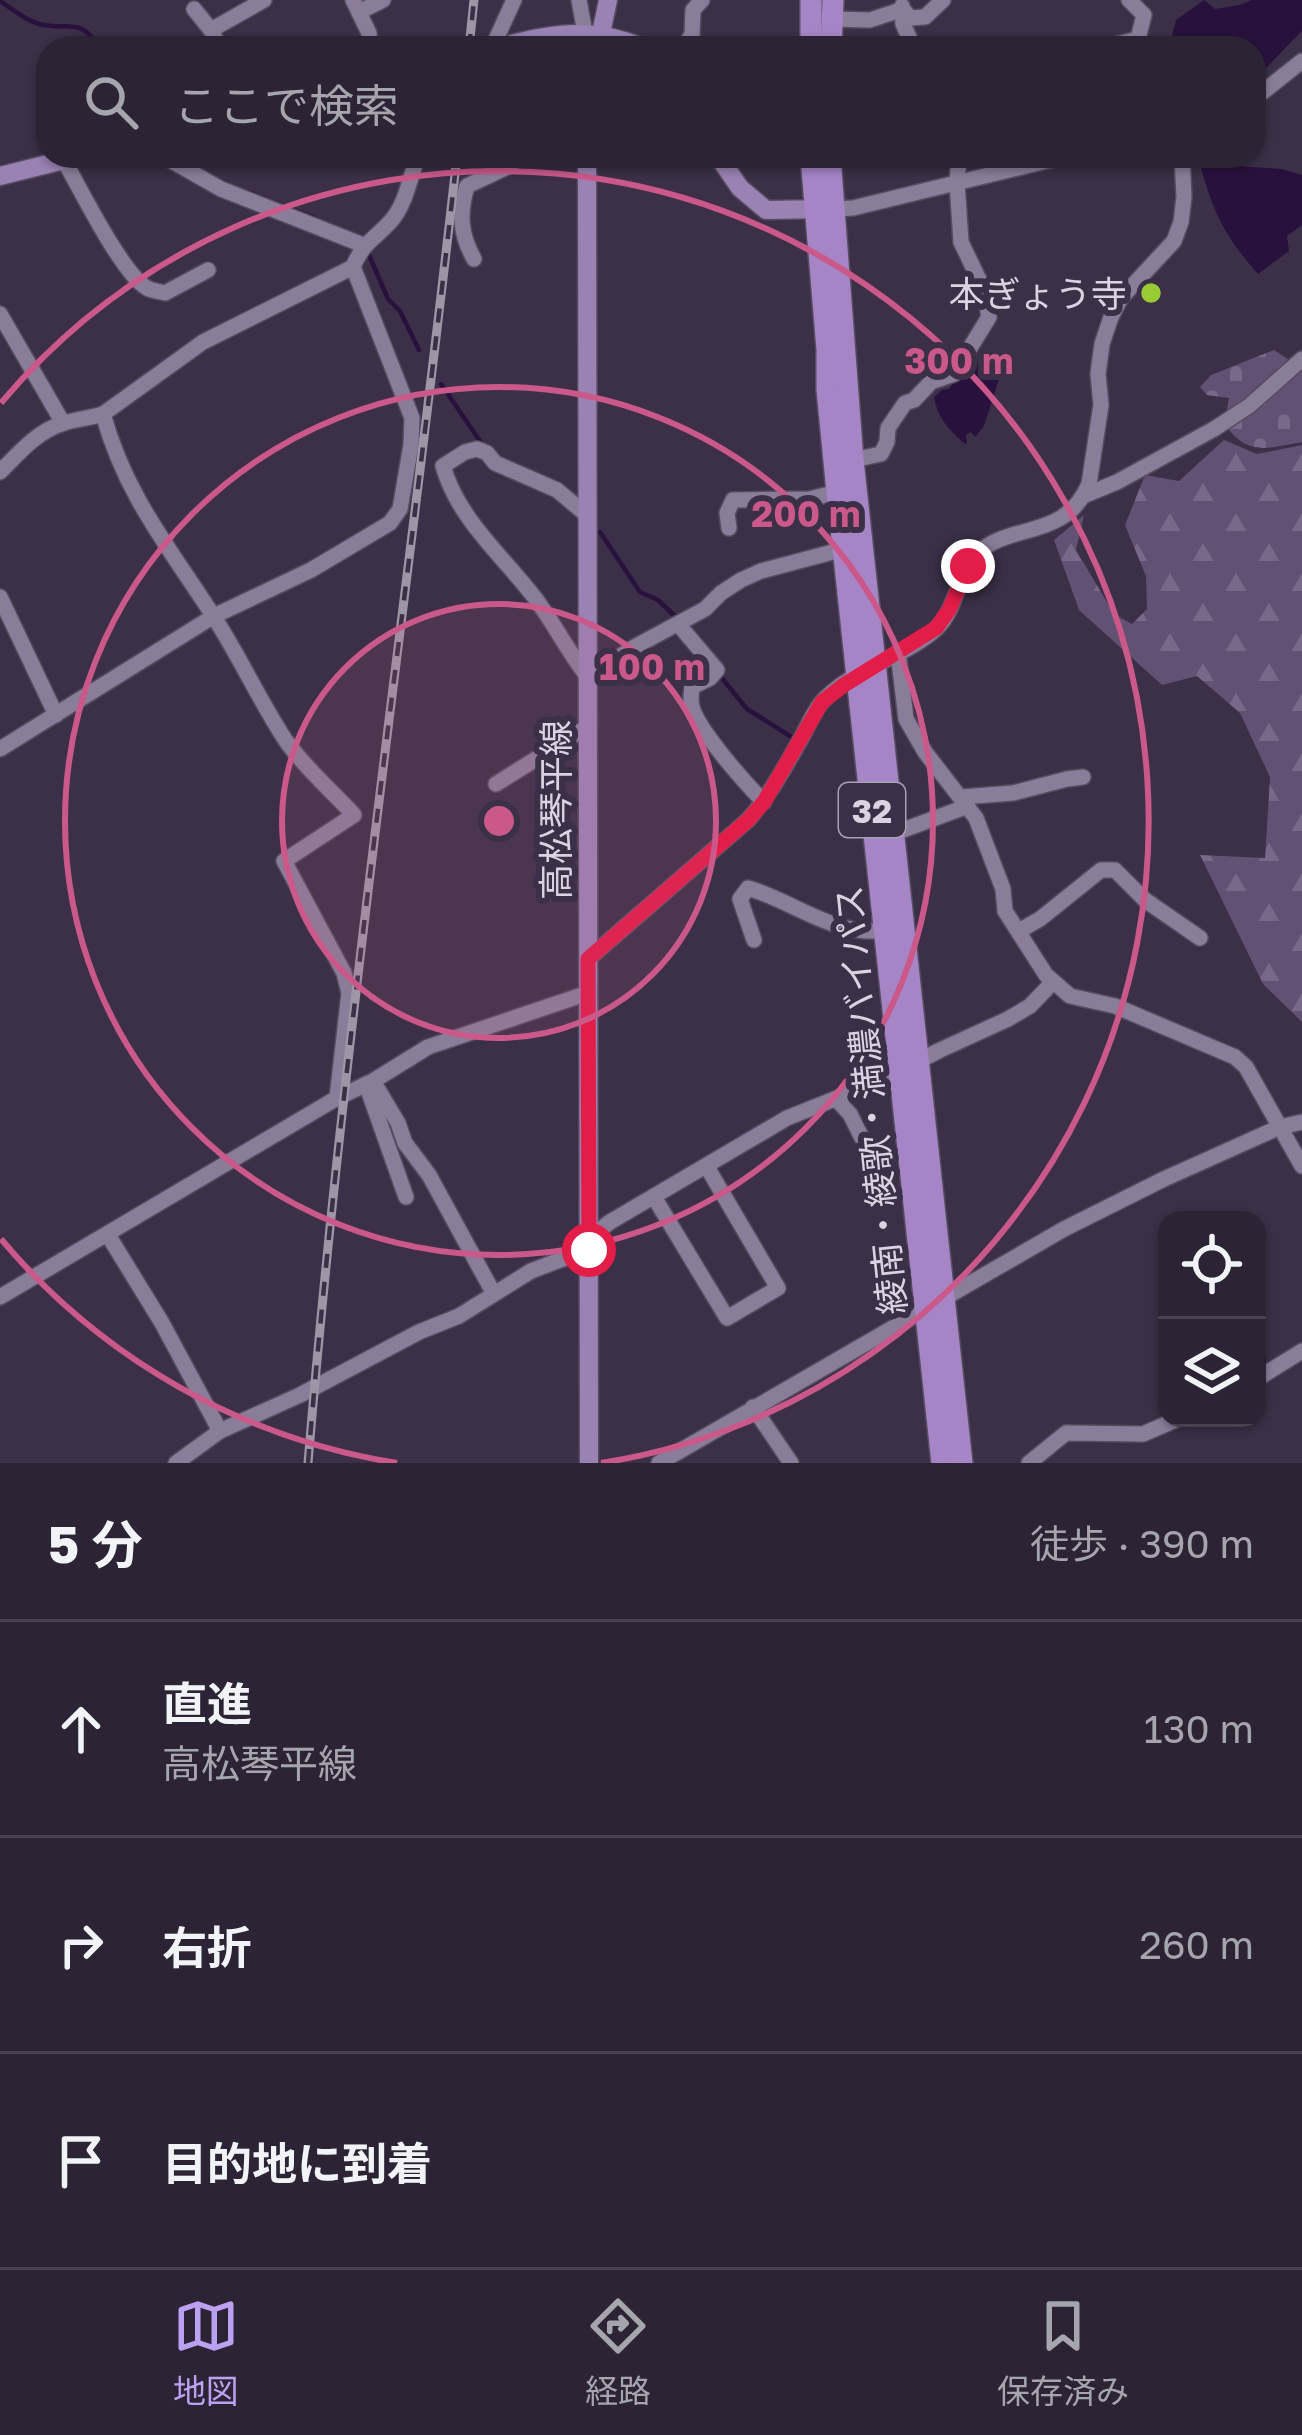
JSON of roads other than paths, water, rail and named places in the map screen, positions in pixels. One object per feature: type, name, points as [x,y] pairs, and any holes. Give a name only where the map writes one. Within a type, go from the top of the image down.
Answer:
[{"type":"highway","points":[[811,36],[812,0]]},
{"type":"highway","name":"綾南・綾歌・満濃バイパス","points":[[814,168],[825,210],[853,460],[885,930],[910,1066]]},
{"type":"highway","name":"綾南・綾歌・満濃バイパス","points":[[829,168],[826,390],[844,550],[895,833],[910,1066],[935,1303],[942,1463]]},
{"type":"highway","name":"綾南・綾歌・満濃バイパス","points":[[935,1303],[962,1463]]},
{"type":"main road","points":[[596,36],[608,0]]},
{"type":"main road","points":[[547,36],[578,36]]},
{"type":"main road","points":[[0,176],[36,167]]},
{"type":"main road","name":"高松琴平線","points":[[589,1463],[587,727],[593,168]]},
{"type":"main road","points":[[726,168],[740,188],[766,210],[825,210]]},
{"type":"street","points":[[211,30],[264,0]]},
{"type":"street","points":[[369,36],[356,6],[383,0]]},
{"type":"street","points":[[499,36],[514,0]]},
{"type":"street","points":[[579,0],[594,36]]},
{"type":"street","points":[[691,36],[693,10],[703,0]]},
{"type":"street","points":[[901,5],[910,18],[925,17],[943,0]]},
{"type":"street","points":[[1129,0],[1144,15],[1140,36]]},
{"type":"street","points":[[832,9],[870,20],[901,5]]},
{"type":"street","points":[[901,5],[908,36]]},
{"type":"street","points":[[194,8],[214,36]]},
{"type":"street","points":[[1266,90],[1302,61]]},
{"type":"street","points":[[76,168],[102,229],[145,287],[165,293],[208,270]]},
{"type":"street","points":[[184,168],[221,189],[363,244]]},
{"type":"street","points":[[0,472],[30,441],[63,423],[103,413],[203,342],[353,267],[363,244],[393,219],[414,168]]},
{"type":"street","points":[[473,259],[461,228],[466,186],[505,168]]},
{"type":"street","points":[[729,529],[727,513],[733,500],[810,499],[836,492],[853,460],[881,454],[888,428],[905,403],[931,382],[955,374],[988,317],[989,305],[961,242],[958,168]]},
{"type":"street","points":[[825,210],[853,208],[1018,168]]},
{"type":"street","points":[[588,959],[748,820],[764,802],[822,702],[936,628],[975,555],[996,541],[1046,527],[1083,496],[1101,405],[1102,344],[1121,298],[1174,241],[1184,197],[1183,168]]},
{"type":"street","points":[[0,749],[214,616],[311,570],[390,523],[400,508],[412,418],[353,267]]},
{"type":"street","points":[[0,314],[63,423]]},
{"type":"street","points":[[1083,496],[1214,429],[1249,406],[1302,359]]},
{"type":"street","points":[[103,413],[129,485],[214,616],[289,745],[354,815],[284,861],[344,973],[349,993],[337,1098]]},
{"type":"street","points":[[588,516],[557,490],[495,463],[477,449],[443,466],[449,487],[476,529],[536,599],[588,677],[705,609],[741,580],[844,550]]},
{"type":"street","points":[[0,597],[56,715]]},
{"type":"street","points":[[678,625],[717,670],[692,687],[690,703],[699,722],[764,802]]},
{"type":"street","points":[[898,652],[906,719],[976,818],[1003,890],[1005,911],[1052,983],[1070,996],[1115,1006],[1235,1057],[1246,1066],[1302,1166]]},
{"type":"street","points":[[496,784],[587,727]]},
{"type":"street","points":[[895,833],[965,802],[1083,777]]},
{"type":"street","points":[[1018,931],[1101,870],[1115,870],[1145,900],[1200,938]]},
{"type":"street","points":[[754,940],[740,898],[748,888],[829,923],[861,932],[885,930]]},
{"type":"street","points":[[186,1460],[220,1431],[459,1316],[531,1271],[589,1244],[610,1222],[788,1118],[910,1066],[1030,1006],[1052,983]]},
{"type":"street","points":[[0,1298],[428,1048],[588,993]]},
{"type":"street","points":[[369,1082],[406,1197]]},
{"type":"street","points":[[369,1082],[429,1175],[494,1294]]},
{"type":"street","points":[[836,1100],[850,1114],[862,1138]]},
{"type":"street","points":[[659,1463],[1064,1229],[1280,1126],[1302,1122]]},
{"type":"street","points":[[654,1197],[727,1318],[778,1288],[707,1167]]},
{"type":"street","points":[[108,1235],[162,1322],[220,1431]]},
{"type":"street","points":[[1266,1373],[1302,1351]]},
{"type":"street","points":[[753,1407],[791,1463]]},
{"type":"street","points":[[1029,1463],[1066,1432],[1143,1435],[1160,1427]]},
{"type":"waterway","points":[[0,1],[36,23],[78,28],[90,36]]},
{"type":"waterway","points":[[248,192],[315,218]]},
{"type":"waterway","points":[[369,255],[388,299],[400,311],[419,350]]},
{"type":"waterway","points":[[441,384],[482,444]]},
{"type":"waterway","points":[[600,532],[640,592],[658,600],[677,618]]},
{"type":"waterway","points":[[721,677],[747,709],[793,738]]},
{"type":"railway","points":[[470,36],[474,0]]},
{"type":"railway","points":[[308,1463],[358,972],[456,168]]},
{"type":"place","name":"本ぎょう寺","points":[[1151,293]]}]
